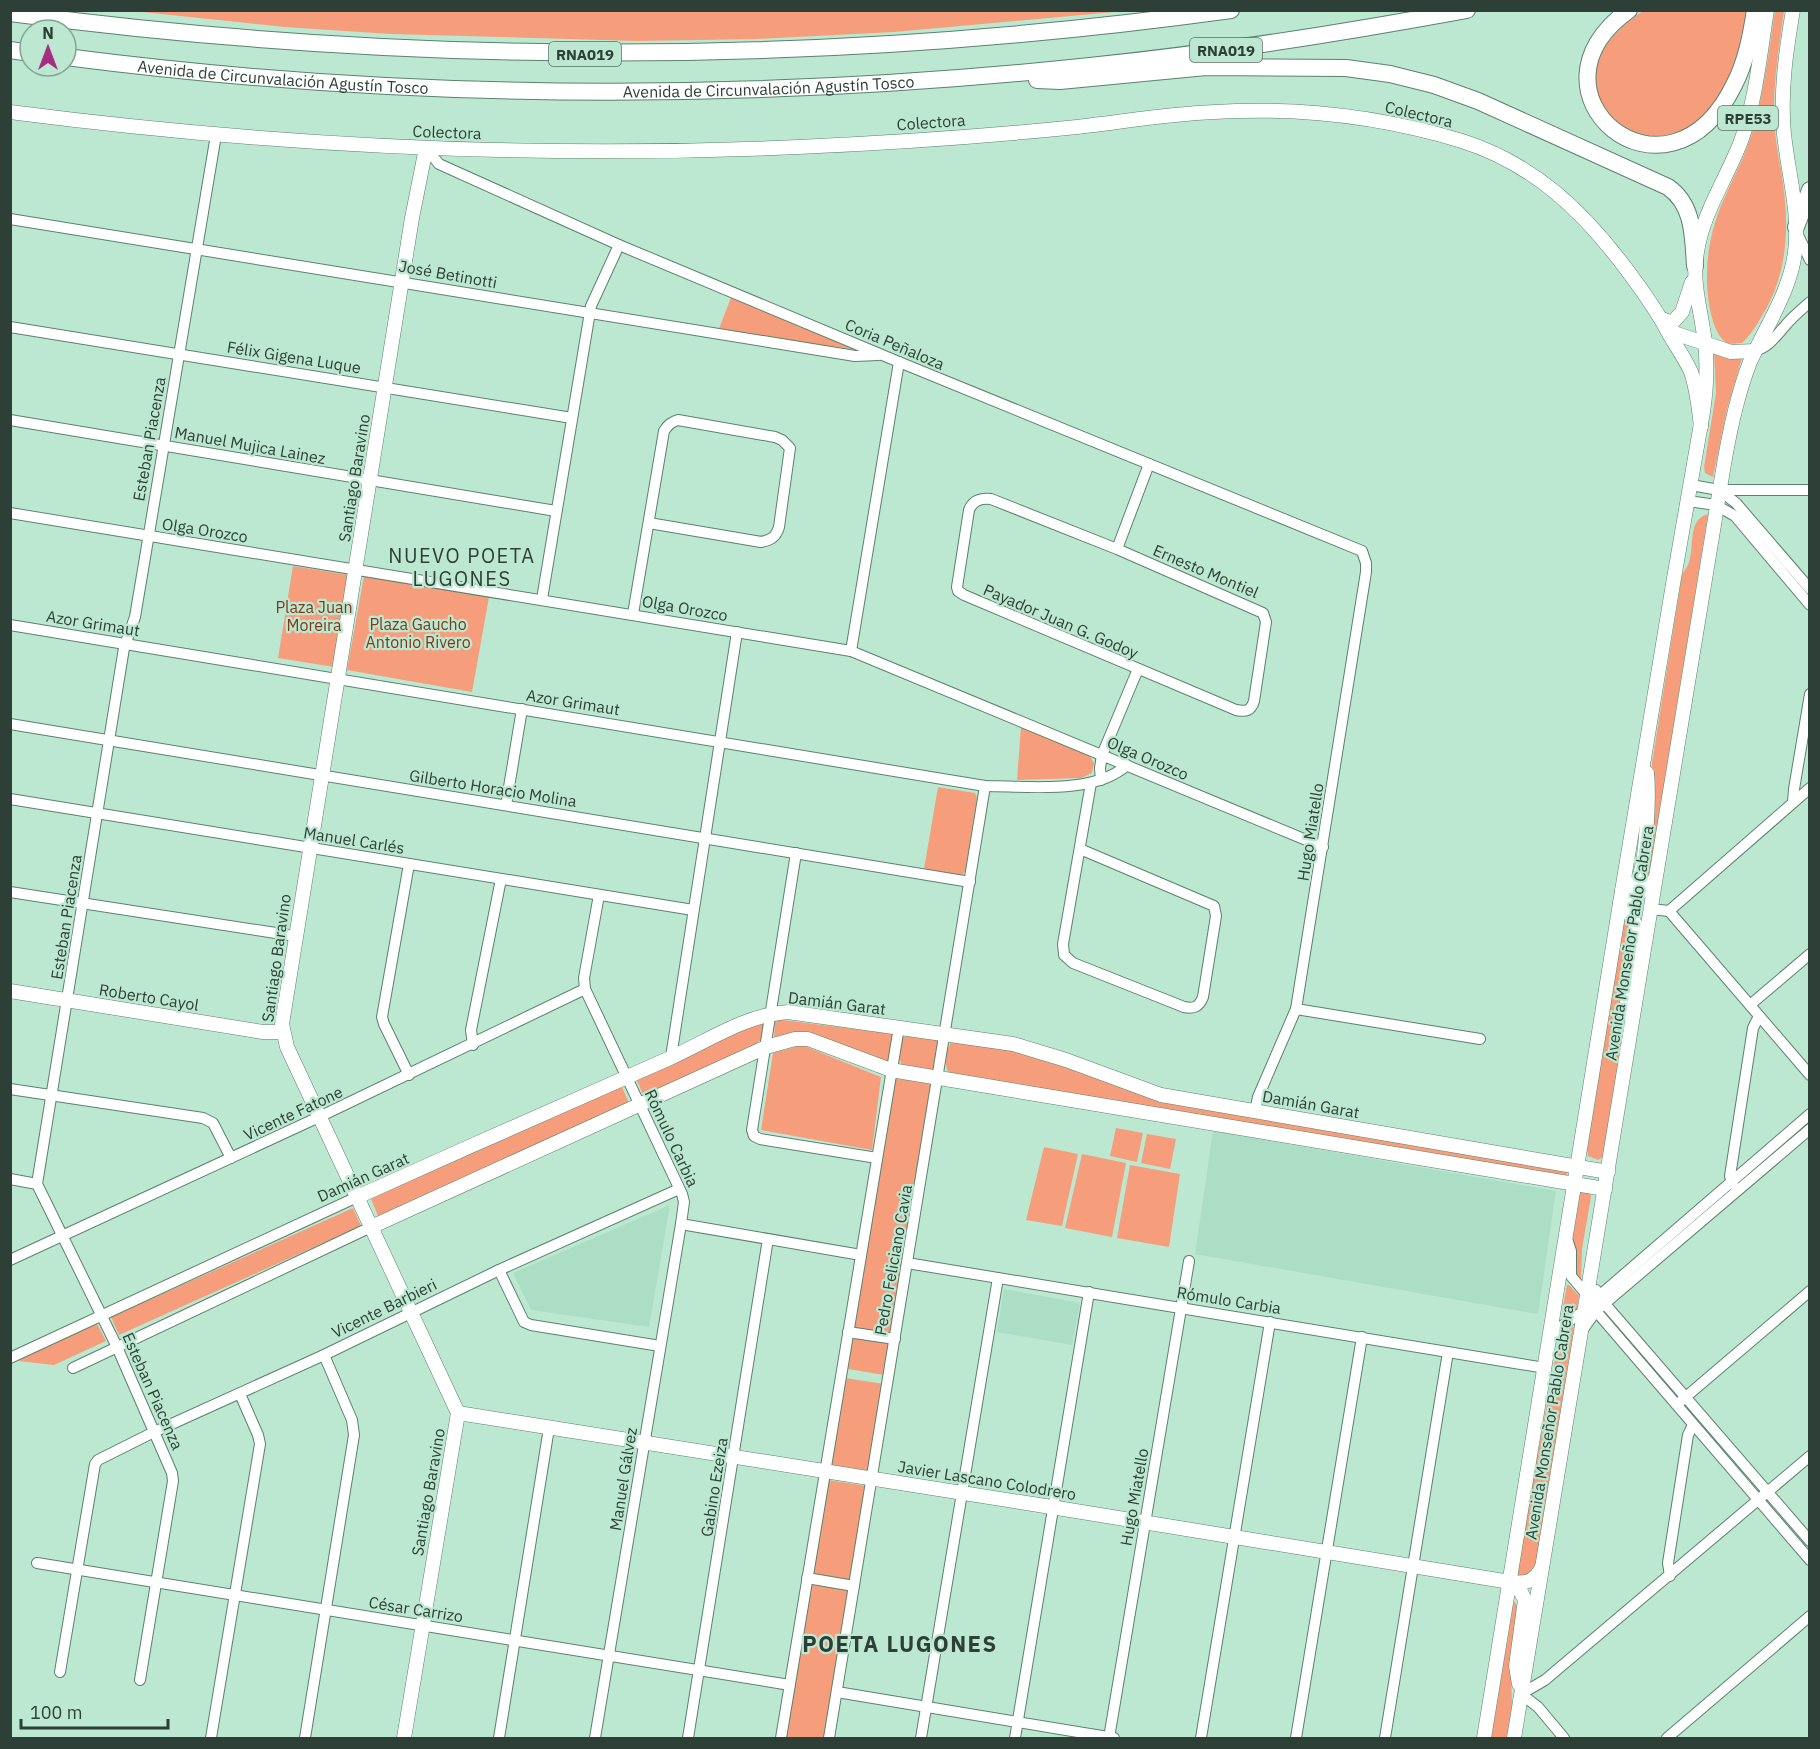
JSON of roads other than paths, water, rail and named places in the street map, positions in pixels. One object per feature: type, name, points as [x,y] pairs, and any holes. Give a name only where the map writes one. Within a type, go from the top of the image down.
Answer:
[{"type":"highway","points":[[1160,20],[1196,10]]},
{"type":"highway","name":"RNA019","points":[[10,13],[184,33],[338,45],[572,54],[749,52],[876,46],[1023,35],[1231,10]]},
{"type":"highway","name":"Avenida de Circunvalación Agustín Tosco","points":[[78,58],[292,80],[534,91],[755,89],[865,85],[1092,66],[1224,50],[1467,10]]},
{"type":"highway","points":[[1629,10],[1610,26],[1594,47],[1588,67],[1588,87],[1597,112],[1608,127],[1625,139],[1659,146],[1692,135],[1723,105],[1742,67],[1755,10]]},
{"type":"highway","points":[[982,76],[1060,81],[1192,67],[1291,67],[1368,71],[1422,82],[1478,101],[1668,188],[1680,197],[1687,209],[1692,230],[1695,270]]},
{"type":"highway","points":[[1796,229],[1809,190]]},
{"type":"main road","name":"RPE53","points":[[1695,270],[1698,242],[1706,218],[1745,130],[1767,10]]},
{"type":"main road","name":"Avenida Monseñor Pablo Cabrera","points":[[1514,1738],[1581,1332],[1594,1303],[1590,1278],[1716,505],[1736,406],[1755,351],[1788,279],[1795,253],[1796,229],[1784,135],[1783,98],[1793,10]]},
{"type":"main road","name":"Colectora","points":[[10,112],[216,135],[426,148],[532,151],[755,149],[1020,132],[1220,111],[1299,112],[1409,128],[1465,142],[1508,160],[1538,178],[1588,221],[1623,264],[1665,325],[1692,374],[1701,427]]},
{"type":"main road","name":"Santiago Baravino","points":[[404,1738],[458,1413],[287,1047],[282,1032],[282,1015],[426,148]]},
{"type":"main road","points":[[1665,325],[1679,317],[1685,305],[1695,270]]},
{"type":"main road","points":[[1621,897],[1634,885],[1641,871],[1648,796],[1646,750],[1706,387],[1705,342],[1695,270]]},
{"type":"main road","points":[[1665,325],[1731,352],[1755,351]]},
{"type":"main road","points":[[1621,897],[1644,890],[1656,877]]},
{"type":"main road","name":"Avenida Monseñor Pablo Cabrera","points":[[1484,1738],[1621,897]]},
{"type":"main road","points":[[1621,897],[1636,926],[1626,997],[1632,1024]]},
{"type":"main road","name":"Roberto Cayol","points":[[10,990],[263,1032],[282,1032]]},
{"type":"main road","name":"Damián Garat","points":[[357,1197],[753,1018],[771,1013],[788,1012],[1026,1047],[1149,1092],[1608,1172]]},
{"type":"main road","points":[[371,1227],[766,1047],[795,1039],[808,1039],[891,1070],[1605,1189]]},
{"type":"main road","name":"Javier Lascano Colodrero","points":[[458,1413],[1510,1582]]},
{"type":"main road","points":[[1510,1582],[1531,1581],[1538,1575],[1542,1566]]},
{"type":"main road","points":[[1510,1582],[1521,1592],[1525,1600],[1516,1666],[1521,1694]]},
{"type":"street","name":"Esteban Piacenza","points":[[140,1680],[173,1481],[171,1467],[117,1347],[37,1184],[125,643],[135,617],[216,135]]},
{"type":"street","name":"Coria Peñaloza","points":[[426,148],[439,164],[619,245],[881,355],[1362,551]]},
{"type":"street","name":"José Betinotti","points":[[10,219],[855,356],[881,355]]},
{"type":"street","points":[[1796,229],[1809,260]]},
{"type":"street","points":[[542,599],[590,314],[594,299],[619,245]]},
{"type":"street","points":[[1755,351],[1772,342],[1809,302]]},
{"type":"street","name":"Félix Gigena Luque","points":[[10,327],[572,418]]},
{"type":"street","points":[[851,651],[899,362]]},
{"type":"street","name":"Manuel Mujica Lainez","points":[[10,420],[556,511]]},
{"type":"street","points":[[633,614],[664,431],[672,421],[678,420],[775,437],[790,448],[779,527],[774,537],[768,541],[761,542],[649,523]]},
{"type":"street","points":[[1117,549],[1149,464]]},
{"type":"street","points":[[1691,485],[1719,490],[1809,490]]},
{"type":"street","points":[[1719,490],[1741,508],[1809,590]]},
{"type":"street","name":"Payador Juan G. Godoy","points":[[1080,849],[1214,906],[1216,916],[1203,997],[1194,1008],[1184,1007],[1073,963],[1064,955],[1063,944],[1080,849],[1102,755],[1138,669],[964,596],[957,587],[969,510],[978,499],[991,499],[1117,549]]},
{"type":"street","points":[[1688,501],[1716,505],[1735,516],[1809,605]]},
{"type":"street","name":"Olga Orozco","points":[[10,513],[851,651],[1323,846]]},
{"type":"street","name":"Ernesto Montiel","points":[[1117,549],[1259,610],[1265,616],[1254,701],[1249,710],[1236,710],[1138,669]]},
{"type":"street","name":"Hugo Miatello","points":[[1255,1111],[1258,1097],[1296,1009],[1366,572],[1362,551]]},
{"type":"street","name":"Azor Grimaut","points":[[10,625],[985,786],[1046,786],[1096,781],[1119,772],[1127,765]]},
{"type":"street","points":[[671,1057],[737,632]]},
{"type":"street","points":[[1793,802],[1809,694]]},
{"type":"street","points":[[506,805],[522,709]]},
{"type":"street","name":"Gilberto Horacio Molina","points":[[10,724],[970,882]]},
{"type":"street","name":"Pedro Feliciano Cavia","points":[[829,1738],[939,1078],[985,786]]},
{"type":"street","points":[[1670,911],[1809,788]]},
{"type":"street","name":"Manuel Carlés","points":[[10,799],[693,910]]},
{"type":"street","points":[[796,853],[752,1130],[754,1136],[760,1139],[877,1158]]},
{"type":"street","points":[[409,864],[382,1017],[409,1075]]},
{"type":"street","points":[[473,1045],[471,1030],[501,879]]},
{"type":"street","points":[[10,892],[295,936]]},
{"type":"street","points":[[585,989],[584,978],[599,895]]},
{"type":"street","points":[[1650,909],[1670,911],[1809,1075]]},
{"type":"street","points":[[1750,1005],[1809,954]]},
{"type":"street","name":"Vicente Fatone","points":[[10,1260],[473,1045],[585,989]]},
{"type":"street","name":"Rómulo Carbia","points":[[585,989],[679,1189],[684,1202],[681,1224]]},
{"type":"street","points":[[1296,1009],[1480,1039]]},
{"type":"street","points":[[1734,1186],[1731,1172],[1752,1028],[1759,1016]]},
{"type":"street","name":"Pedro Feliciano Cavia","points":[[781,1738],[899,1027]]},
{"type":"street","points":[[10,1089],[203,1118],[213,1123],[231,1158]]},
{"type":"street","points":[[1206,1122],[1210,1104]]},
{"type":"street","points":[[1734,1186],[1809,1114]]},
{"type":"street","points":[[1549,1344],[1559,1328],[1594,1303],[1734,1186],[1809,1129]]},
{"type":"street","points":[[10,1179],[37,1184]]},
{"type":"street","name":"Vicente Barbieri","points":[[78,1570],[95,1464],[103,1456],[324,1355],[499,1270],[679,1189]]},
{"type":"street","name":"Damián Garat","points":[[11,1358],[357,1197]]},
{"type":"street","points":[[681,1224],[861,1255]]},
{"type":"street","name":"Manuel Gálvez","points":[[595,1738],[681,1224]]},
{"type":"street","points":[[73,1368],[371,1227]]},
{"type":"street","points":[[1566,1235],[1570,1251],[1570,1276],[1686,1398],[1809,1541]]},
{"type":"street","name":"Gabino Ezeiza","points":[[688,1738],[768,1239]]},
{"type":"street","name":"Hugo Miatello","points":[[1112,1738],[1144,1522],[1189,1261]]},
{"type":"street","name":"Rómulo Carbia","points":[[907,1263],[1545,1368]]},
{"type":"street","points":[[499,1270],[524,1322],[660,1346]]},
{"type":"street","points":[[921,1738],[964,1493],[998,1278]]},
{"type":"street","points":[[1015,1738],[1089,1292]]},
{"type":"street","points":[[1677,1405],[1809,1292]]},
{"type":"street","points":[[1594,1303],[1692,1425],[1809,1560]]},
{"type":"street","points":[[1201,1738],[1270,1322]]},
{"type":"street","points":[[848,1332],[895,1339]]},
{"type":"street","points":[[1296,1738],[1362,1337]]},
{"type":"street","points":[[1385,1738],[1415,1566],[1448,1352]]},
{"type":"street","points":[[305,1738],[354,1435],[352,1420],[324,1355]]},
{"type":"street","points":[[211,1738],[260,1439],[240,1394]]},
{"type":"street","points":[[1670,1576],[1668,1563],[1688,1435],[1692,1425]]},
{"type":"street","points":[[499,1738],[549,1428]]},
{"type":"street","points":[[1564,1738],[1538,1707],[1521,1694],[1545,1680],[1809,1456]]},
{"type":"street","name":"César Carrizo","points":[[37,1563],[790,1685]]},
{"type":"street","points":[[60,1672],[78,1570]]},
{"type":"street","points":[[807,1578],[854,1586]]},
{"type":"street","points":[[1667,1738],[1809,1616]]},
{"type":"street","points":[[837,1692],[1112,1738]]},
{"type":"district","name":"NUEVO POETA LUGONES","points":[[462,566]]},
{"type":"district","name":"POETA LUGONES","points":[[900,1643]]},
{"type":"park label","name":"Plaza Juan Moreira","points":[[314,616]]},
{"type":"park label","name":"Plaza Gaucho Antonio Rivero","points":[[418,633]]}]
